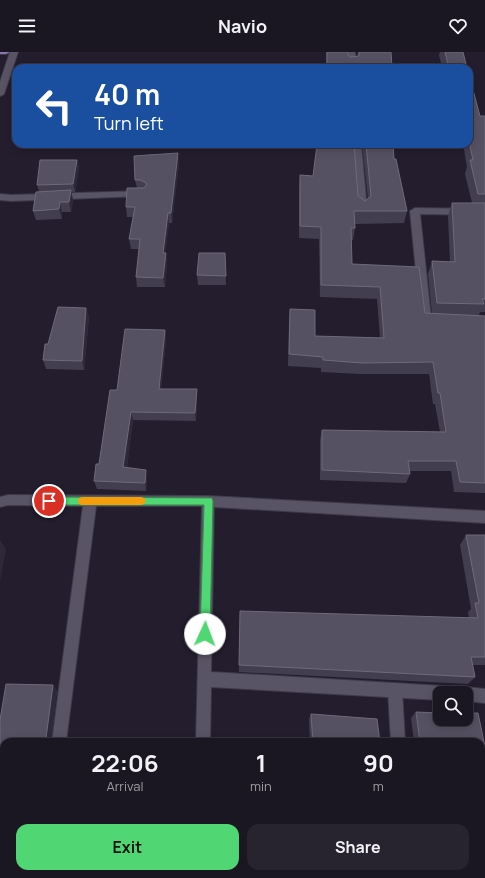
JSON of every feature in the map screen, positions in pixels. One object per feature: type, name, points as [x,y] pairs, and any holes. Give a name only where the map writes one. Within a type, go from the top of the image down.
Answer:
[{"type":"main road","points":[[0,52],[6,52]]},
{"type":"street","points":[[0,94],[14,52]]},
{"type":"street","points":[[351,52],[352,64]]},
{"type":"street","points":[[357,148],[362,209]]},
{"type":"street","points":[[0,197],[11,198],[142,194]]},
{"type":"street","points":[[441,322],[426,321],[415,211],[485,212]]},
{"type":"street","points":[[0,502],[8,500],[208,501],[485,517]]},
{"type":"street","points":[[60,738],[90,501]]},
{"type":"street","points":[[202,738],[208,501]]},
{"type":"street","points":[[204,679],[433,692]]},
{"type":"street","points":[[473,695],[485,696]]},
{"type":"lane","points":[[395,690],[398,738]]},
{"type":"building","points":[[327,52],[348,52],[350,57],[359,56],[359,52],[391,52],[392,64],[327,64]]},
{"type":"building","points":[[445,52],[463,52],[466,64],[448,64]]},
{"type":"building","points":[[473,90],[480,116],[485,116],[485,194],[478,194],[470,160],[473,160],[470,148],[473,148]]},
{"type":"building","points":[[316,148],[354,148],[358,196],[365,201],[371,196],[366,148],[393,148],[394,159],[396,159],[407,211],[354,211],[355,228],[351,228],[352,264],[419,267],[425,313],[485,316],[485,483],[460,482],[456,461],[408,461],[410,474],[322,470],[322,430],[446,432],[440,393],[438,393],[433,362],[362,363],[323,360],[323,357],[289,354],[290,309],[315,310],[315,336],[384,338],[380,287],[321,285],[321,227],[300,226],[300,175],[313,176]]},
{"type":"building","points":[[178,153],[171,213],[168,213],[163,253],[166,253],[163,278],[136,277],[140,239],[129,239],[135,207],[126,207],[127,188],[144,188],[147,184],[141,180],[135,180],[134,156]]},
{"type":"building","points":[[40,160],[77,160],[73,184],[37,185]]},
{"type":"building","points":[[71,190],[69,202],[60,202],[59,209],[33,211],[36,192]]},
{"type":"building","points":[[452,203],[485,203],[485,299],[482,299],[484,304],[437,303],[432,261],[455,262]]},
{"type":"building","points":[[199,253],[225,253],[226,276],[197,275]]},
{"type":"building","points":[[58,307],[86,308],[82,361],[43,360],[45,344],[48,344]]},
{"type":"building","points":[[125,329],[165,330],[159,389],[197,389],[195,413],[131,412],[123,467],[146,470],[145,483],[94,481],[96,464],[99,464],[110,390],[117,390]]},
{"type":"building","points":[[466,535],[485,535],[485,657],[471,657],[475,677],[239,665],[240,611],[478,618],[475,603],[479,603]]},
{"type":"building","points":[[6,684],[53,685],[46,738],[0,738],[0,720]]},
{"type":"building","points":[[416,712],[433,713],[433,726],[473,726],[473,713],[478,713],[483,738],[419,738]]},
{"type":"building","points":[[311,714],[377,719],[379,738],[313,738]]},
{"type":"slow traffic","points":[[82,501],[141,501]]},
{"type":"route","points":[[49,501],[208,501],[205,634]]}]
